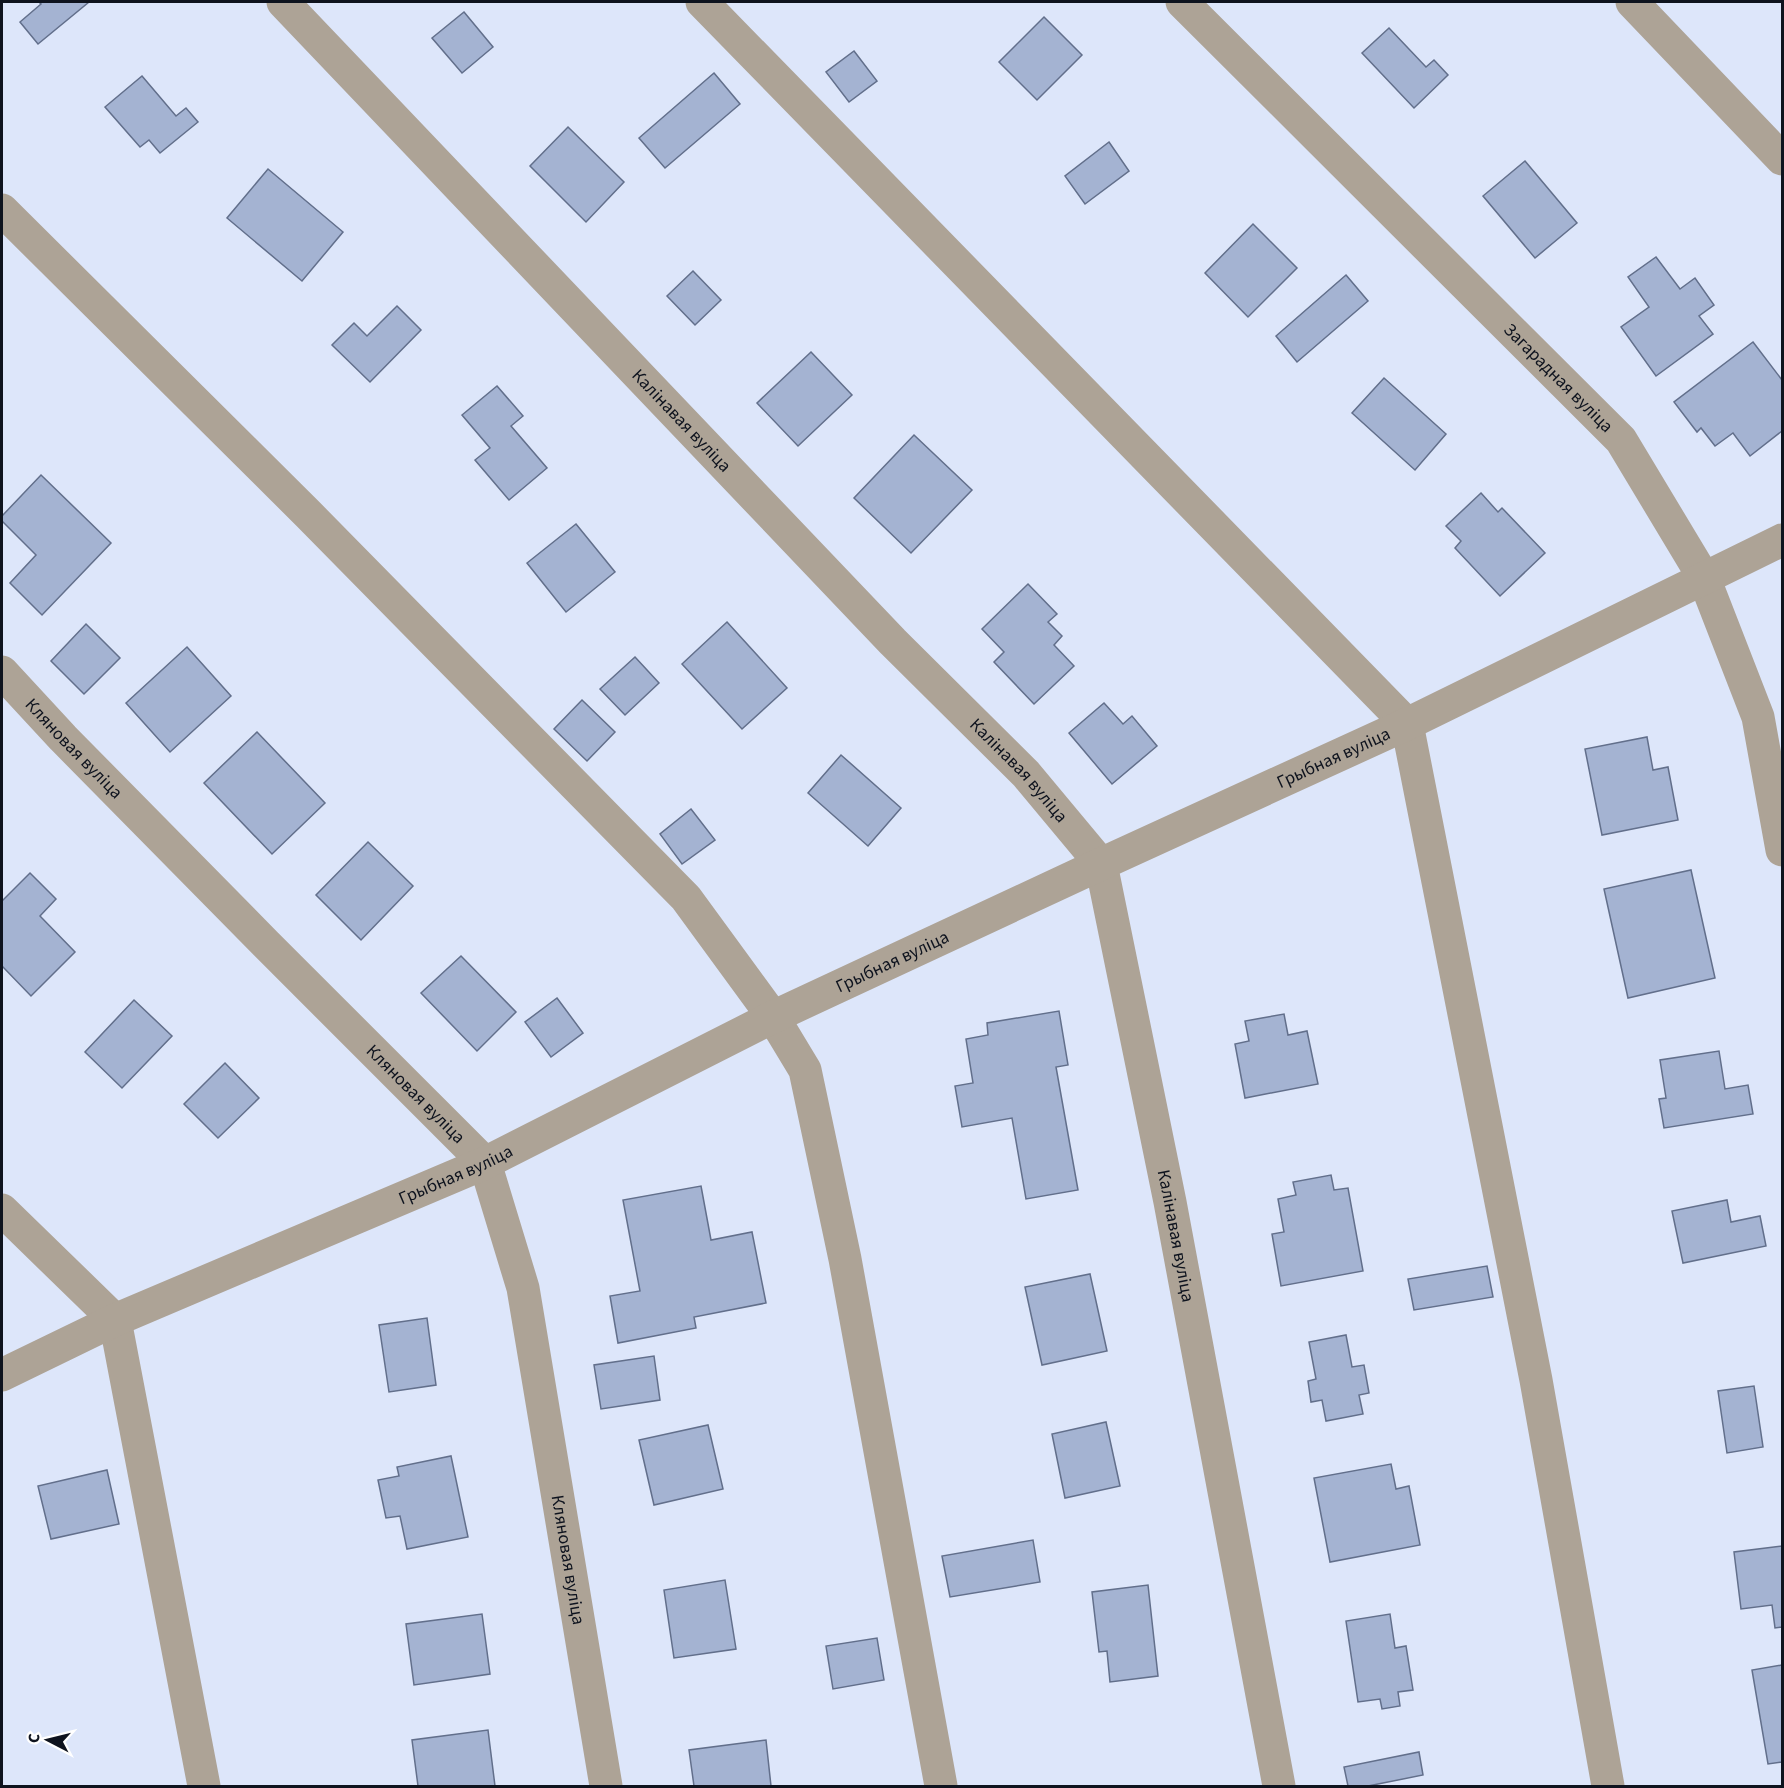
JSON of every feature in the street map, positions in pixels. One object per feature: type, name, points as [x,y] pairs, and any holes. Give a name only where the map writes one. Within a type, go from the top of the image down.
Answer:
[{"type":"street","name":"Калінавая вуліца","points":[[283,2],[893,642],[1026,774],[1101,864],[1170,1202],[1279,1786]]},
{"type":"street","points":[[702,2],[1407,724],[1536,1380],[1608,1786]]},
{"type":"street","name":"Загарадная вуліца","points":[[1182,2],[1621,440],[1704,578],[1758,717],[1782,850]]},
{"type":"street","points":[[1632,2],[1782,159]]},
{"type":"street","points":[[2,210],[308,514],[686,898],[773,1017],[805,1070],[845,1259],[941,1786]]},
{"type":"street","name":"Грыбная вуліца","points":[[2,1375],[115,1320],[486,1163],[773,1017],[1407,724],[1782,540]]},
{"type":"street","name":"Кляновая вуліца","points":[[2,672],[63,738],[266,944],[486,1163],[523,1288],[606,1786]]},
{"type":"street","points":[[2,1210],[115,1320],[204,1786]]},
{"type":"building","points":[[39,2],[89,2],[38,44],[20,22],[41,4]]},
{"type":"building","points":[[464,12],[493,47],[462,73],[432,38]]},
{"type":"building","points":[[1044,17],[1082,55],[1037,100],[999,62]]},
{"type":"building","points":[[1389,28],[1426,67],[1434,60],[1448,75],[1414,108],[1362,53]]},
{"type":"building","points":[[854,51],[877,81],[849,102],[826,72]]},
{"type":"building","points":[[714,73],[740,104],[665,168],[639,138]]},
{"type":"building","points":[[142,76],[176,116],[186,108],[198,122],[160,153],[149,140],[140,147],[105,107]]},
{"type":"building","points":[[568,127],[624,182],[586,222],[530,166]]},
{"type":"building","points":[[1109,142],[1129,171],[1085,204],[1065,176]]},
{"type":"building","points":[[1525,161],[1577,223],[1535,258],[1483,196]]},
{"type":"building","points":[[268,169],[343,232],[302,281],[227,218]]},
{"type":"building","points":[[1253,224],[1297,268],[1248,317],[1205,273]]},
{"type":"building","points":[[1656,257],[1680,289],[1695,278],[1714,305],[1699,316],[1713,334],[1656,376],[1621,327],[1649,307],[1628,277]]},
{"type":"building","points":[[693,271],[721,300],[695,325],[667,296]]},
{"type":"building","points":[[1346,275],[1368,301],[1297,362],[1276,336]]},
{"type":"building","points":[[397,306],[421,330],[370,382],[332,345],[354,323],[367,336]]},
{"type":"building","points":[[1753,342],[1782,380],[1782,431],[1750,456],[1733,433],[1715,446],[1701,428],[1697,432],[1674,402]]},
{"type":"building","points":[[811,352],[852,395],[798,446],[757,403]]},
{"type":"building","points":[[1384,378],[1446,434],[1415,470],[1352,413]]},
{"type":"building","points":[[497,386],[523,416],[511,426],[547,468],[509,500],[475,460],[490,448],[462,415]]},
{"type":"building","points":[[914,435],[972,490],[911,553],[854,498]]},
{"type":"building","points":[[41,475],[111,543],[42,615],[10,583],[36,555],[2,521],[2,516]]},
{"type":"building","points":[[1481,493],[1498,512],[1502,508],[1545,553],[1500,596],[1455,548],[1461,541],[1446,526]]},
{"type":"building","points":[[576,524],[615,572],[566,612],[527,563]]},
{"type":"building","points":[[1028,584],[1057,614],[1048,622],[1062,636],[1054,645],[1074,666],[1034,704],[994,662],[1004,652],[982,629]]},
{"type":"building","points":[[727,622],[787,688],[742,729],[682,664]]},
{"type":"building","points":[[86,624],[120,658],[84,694],[51,661]]},
{"type":"building","points":[[187,647],[231,696],[170,752],[126,703]]},
{"type":"building","points":[[635,657],[659,683],[625,715],[600,689]]},
{"type":"building","points":[[582,700],[615,732],[587,761],[554,729]]},
{"type":"building","points":[[1104,703],[1123,724],[1132,716],[1157,746],[1112,784],[1069,733]]},
{"type":"building","points":[[257,732],[325,803],[272,854],[204,783]]},
{"type":"building","points":[[1647,737],[1653,770],[1668,767],[1678,820],[1602,835],[1585,749]]},
{"type":"building","points":[[841,755],[901,808],[868,846],[808,793]]},
{"type":"building","points":[[691,809],[715,840],[682,864],[660,834]]},
{"type":"building","points":[[368,842],[413,886],[361,940],[316,895]]},
{"type":"building","points":[[1691,870],[1715,978],[1628,998],[1604,889]]},
{"type":"building","points":[[30,873],[56,899],[40,916],[75,952],[31,996],[2,966],[2,901]]},
{"type":"building","points":[[461,956],[516,1012],[477,1051],[421,993]]},
{"type":"building","points":[[557,998],[583,1033],[551,1057],[525,1022]]},
{"type":"building","points":[[134,1000],[172,1036],[122,1088],[85,1052]]},
{"type":"building","points":[[1059,1011],[1068,1065],[1056,1067],[1078,1190],[1026,1199],[1012,1118],[962,1127],[955,1086],[973,1083],[966,1039],[988,1035],[987,1023]]},
{"type":"building","points":[[1284,1014],[1288,1035],[1307,1031],[1318,1084],[1245,1098],[1235,1044],[1249,1041],[1245,1021]]},
{"type":"building","points":[[1719,1051],[1725,1089],[1748,1085],[1753,1114],[1664,1128],[1659,1099],[1666,1098],[1660,1060]]},
{"type":"building","points":[[225,1063],[259,1098],[218,1138],[184,1104]]},
{"type":"building","points":[[1331,1175],[1334,1190],[1348,1188],[1363,1271],[1281,1286],[1272,1234],[1284,1232],[1278,1199],[1296,1195],[1293,1182]]},
{"type":"building","points":[[701,1186],[711,1240],[752,1232],[766,1303],[694,1317],[696,1328],[618,1343],[610,1296],[640,1291],[623,1200]]},
{"type":"building","points":[[1727,1200],[1731,1222],[1760,1216],[1766,1246],[1683,1263],[1672,1211]]},
{"type":"building","points":[[1487,1266],[1493,1297],[1414,1310],[1408,1279]]},
{"type":"building","points":[[1090,1274],[1107,1351],[1042,1365],[1025,1287]]},
{"type":"building","points":[[427,1318],[436,1385],[389,1392],[379,1325]]},
{"type":"building","points":[[1346,1335],[1352,1367],[1364,1365],[1369,1393],[1359,1395],[1363,1414],[1326,1421],[1322,1400],[1311,1402],[1308,1381],[1316,1379],[1309,1342]]},
{"type":"building","points":[[654,1356],[660,1400],[601,1409],[594,1365]]},
{"type":"building","points":[[1754,1386],[1763,1447],[1727,1453],[1718,1391]]},
{"type":"building","points":[[1106,1422],[1120,1486],[1065,1498],[1052,1434]]},
{"type":"building","points":[[708,1425],[723,1489],[654,1505],[639,1440]]},
{"type":"building","points":[[451,1456],[468,1537],[407,1549],[400,1516],[386,1518],[378,1480],[399,1476],[397,1467]]},
{"type":"building","points":[[1391,1464],[1396,1489],[1409,1486],[1420,1545],[1330,1562],[1314,1478]]},
{"type":"building","points":[[107,1470],[119,1524],[51,1539],[38,1486]]},
{"type":"building","points":[[1033,1540],[1040,1582],[950,1597],[942,1556]]},
{"type":"building","points":[[1782,1546],[1782,1627],[1775,1628],[1772,1605],[1741,1609],[1734,1552]]},
{"type":"building","points":[[725,1580],[736,1649],[674,1658],[664,1590]]},
{"type":"building","points":[[1148,1585],[1158,1676],[1110,1682],[1107,1651],[1099,1652],[1092,1592]]},
{"type":"building","points":[[482,1614],[490,1674],[414,1685],[406,1624]]},
{"type":"building","points":[[1390,1614],[1395,1648],[1406,1646],[1413,1690],[1398,1692],[1400,1706],[1382,1709],[1380,1699],[1358,1702],[1346,1621]]},
{"type":"building","points":[[877,1638],[884,1680],[833,1689],[826,1646]]},
{"type":"building","points":[[1782,1665],[1782,1762],[1768,1764],[1752,1670]]},
{"type":"building","points":[[488,1730],[495,1786],[418,1786],[412,1740]]},
{"type":"building","points":[[766,1740],[771,1786],[694,1786],[689,1750]]},
{"type":"building","points":[[1419,1752],[1423,1775],[1368,1786],[1348,1786],[1344,1767]]}]
